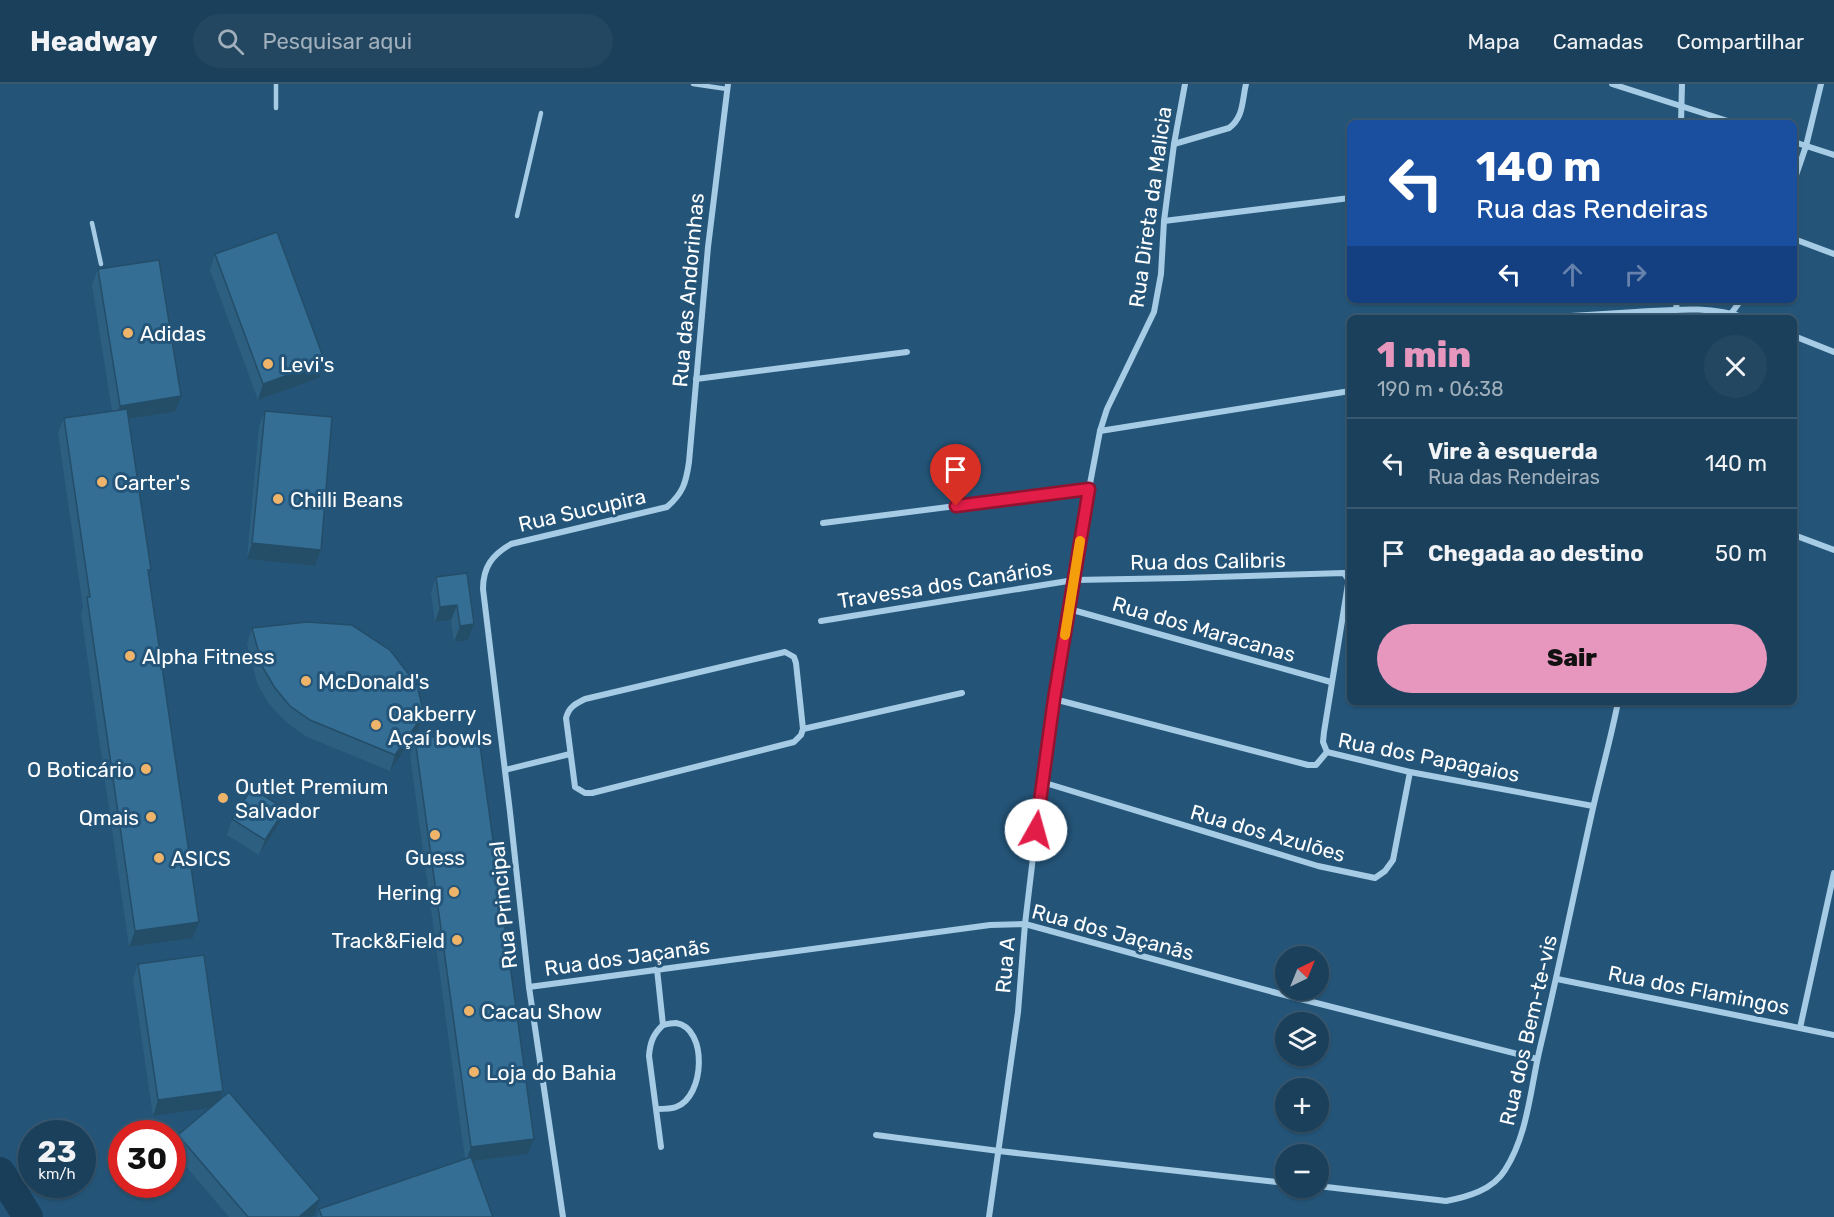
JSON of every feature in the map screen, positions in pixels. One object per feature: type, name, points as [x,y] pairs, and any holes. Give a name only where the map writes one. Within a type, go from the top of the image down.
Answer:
[{"type":"street","name":"Rua Direta da Malicia","points":[[1100,431],[1107,409],[1154,312],[1161,274],[1164,221],[1174,144],[1185,84]]},
{"type":"street","points":[[1174,144],[1229,128],[1236,123],[1240,115],[1246,84]]},
{"type":"street","points":[[1612,84],[1724,120]]},
{"type":"street","points":[[1681,120],[1682,84]]},
{"type":"street","points":[[1797,172],[1821,84]]},
{"type":"street","name":"Rua das Andorinhas","points":[[678,498],[687,476],[708,247],[727,87]]},
{"type":"street","points":[[1797,143],[1834,155]]},
{"type":"street","points":[[1164,221],[1347,198]]},
{"type":"street","points":[[1797,241],[1834,254]]},
{"type":"street","points":[[1676,310],[1677,303]]},
{"type":"street","points":[[1590,315],[1714,309],[1730,315]]},
{"type":"street","points":[[1797,337],[1834,352]]},
{"type":"street","points":[[696,379],[907,352]]},
{"type":"street","points":[[1100,431],[1347,392]]},
{"type":"street","name":"Rua A","points":[[989,1217],[1017,1012],[1042,782],[1100,431]]},
{"type":"street","points":[[823,523],[1089,489]]},
{"type":"street","name":"Rua Sucupira","points":[[483,589],[483,576],[490,562],[500,551],[511,544],[667,507],[678,498]]},
{"type":"street","points":[[1797,536],[1834,550]]},
{"type":"street","name":"Rua dos Calibris","points":[[1074,580],[1344,573],[1347,578]]},
{"type":"street","name":"Travessa dos Canários","points":[[821,621],[1074,580]]},
{"type":"street","name":"Rua Principal","points":[[483,589],[529,987],[563,1217]]},
{"type":"street","name":"Rua dos Calibris","points":[[1331,682],[1347,590]]},
{"type":"street","name":"Rua dos Maracanas","points":[[1069,609],[1331,682]]},
{"type":"street","points":[[784,651],[790,653],[796,663],[803,729],[794,742],[585,793],[575,787],[566,718],[573,705],[585,699],[784,651]]},
{"type":"street","points":[[1327,752],[1323,742],[1331,682]]},
{"type":"street","points":[[803,729],[962,693]]},
{"type":"street","name":"Rua dos Papagaios","points":[[1054,699],[1308,765],[1316,765],[1327,752],[1410,772],[1593,806]]},
{"type":"street","name":"Rua dos Bem-te-vis","points":[[1329,1187],[1446,1201],[1480,1191],[1504,1173],[1520,1142],[1617,705]]},
{"type":"street","points":[[505,770],[570,754]]},
{"type":"street","name":"Rua dos Azulões","points":[[1042,782],[1317,866],[1375,878],[1386,871],[1393,860],[1410,772]]},
{"type":"street","points":[[1800,1028],[1831,904],[1834,873]]},
{"type":"street","name":"Rua dos Jaçanãs","points":[[529,987],[990,925],[1025,924],[1273,992],[1537,1059]]},
{"type":"street","points":[[657,969],[663,1025]]},
{"type":"street","name":"Rua dos Flamingos","points":[[1557,979],[1834,1035]]},
{"type":"street","points":[[657,1109],[676,1107],[685,1101],[693,1092],[699,1070],[697,1046],[684,1026],[676,1023],[663,1025],[650,1042],[652,1086],[661,1148]]},
{"type":"street","points":[[876,1135],[1275,1182]]},
{"type":"lane","points":[[276,84],[276,108]]},
{"type":"lane","points":[[693,84],[727,87]]},
{"type":"lane","points":[[517,216],[541,113]]},
{"type":"lane","points":[[92,223],[101,264]]},
{"type":"building","points":[[277,232],[325,362],[263,384],[215,254]]},
{"type":"building","points":[[159,260],[181,396],[120,406],[98,269]]},
{"type":"building","points":[[127,409],[199,922],[135,931],[64,418]]},
{"type":"building","points":[[265,411],[332,417],[321,550],[252,543]]},
{"type":"building","points":[[467,573],[474,624],[460,626],[457,605],[440,607],[436,577]]},
{"type":"building","points":[[307,622],[352,625],[390,650],[417,685],[424,714],[395,755],[310,720],[290,706],[275,688],[263,668],[252,628]]},
{"type":"building","points":[[478,731],[534,1139],[471,1147],[415,739]]},
{"type":"building","points":[[252,788],[285,809],[265,840],[232,819]]},
{"type":"building","points":[[204,955],[223,1091],[158,1100],[138,964]]},
{"type":"building","points":[[229,1092],[320,1199],[299,1217],[248,1217],[186,1144],[186,1128]]},
{"type":"building","points":[[471,1157],[493,1217],[322,1217],[319,1209]]},
{"type":"waterway","points":[[0,1172],[28,1217]]},
{"type":"slow traffic","points":[[1065,635],[1080,541]]},
{"type":"place","name":"Adidas","points":[[128,333]]},
{"type":"place","name":"Levi's","points":[[268,364]]},
{"type":"place","name":"Carter's","points":[[102,482]]},
{"type":"place","name":"Chilli Beans","points":[[278,499]]},
{"type":"place","name":"Alpha Fitness","points":[[130,656]]},
{"type":"place","name":"McDonald's","points":[[306,681]]},
{"type":"place","name":"Oakberry Açaí bowls","points":[[376,725]]},
{"type":"place","name":"O Boticário","points":[[146,769]]},
{"type":"place","name":"Outlet Premium Salvador","points":[[223,798]]},
{"type":"place","name":"Qmais","points":[[151,817]]},
{"type":"place","name":"Guess","points":[[435,835]]},
{"type":"place","name":"ASICS","points":[[159,858]]},
{"type":"place","name":"Hering","points":[[454,892]]},
{"type":"place","name":"Track&Field","points":[[457,940]]},
{"type":"place","name":"Cacau Show","points":[[469,1011]]},
{"type":"place","name":"Loja do Bahia","points":[[474,1072]]},
{"type":"route","points":[[956,506],[1089,489],[1054,699],[1036,830]]}]
